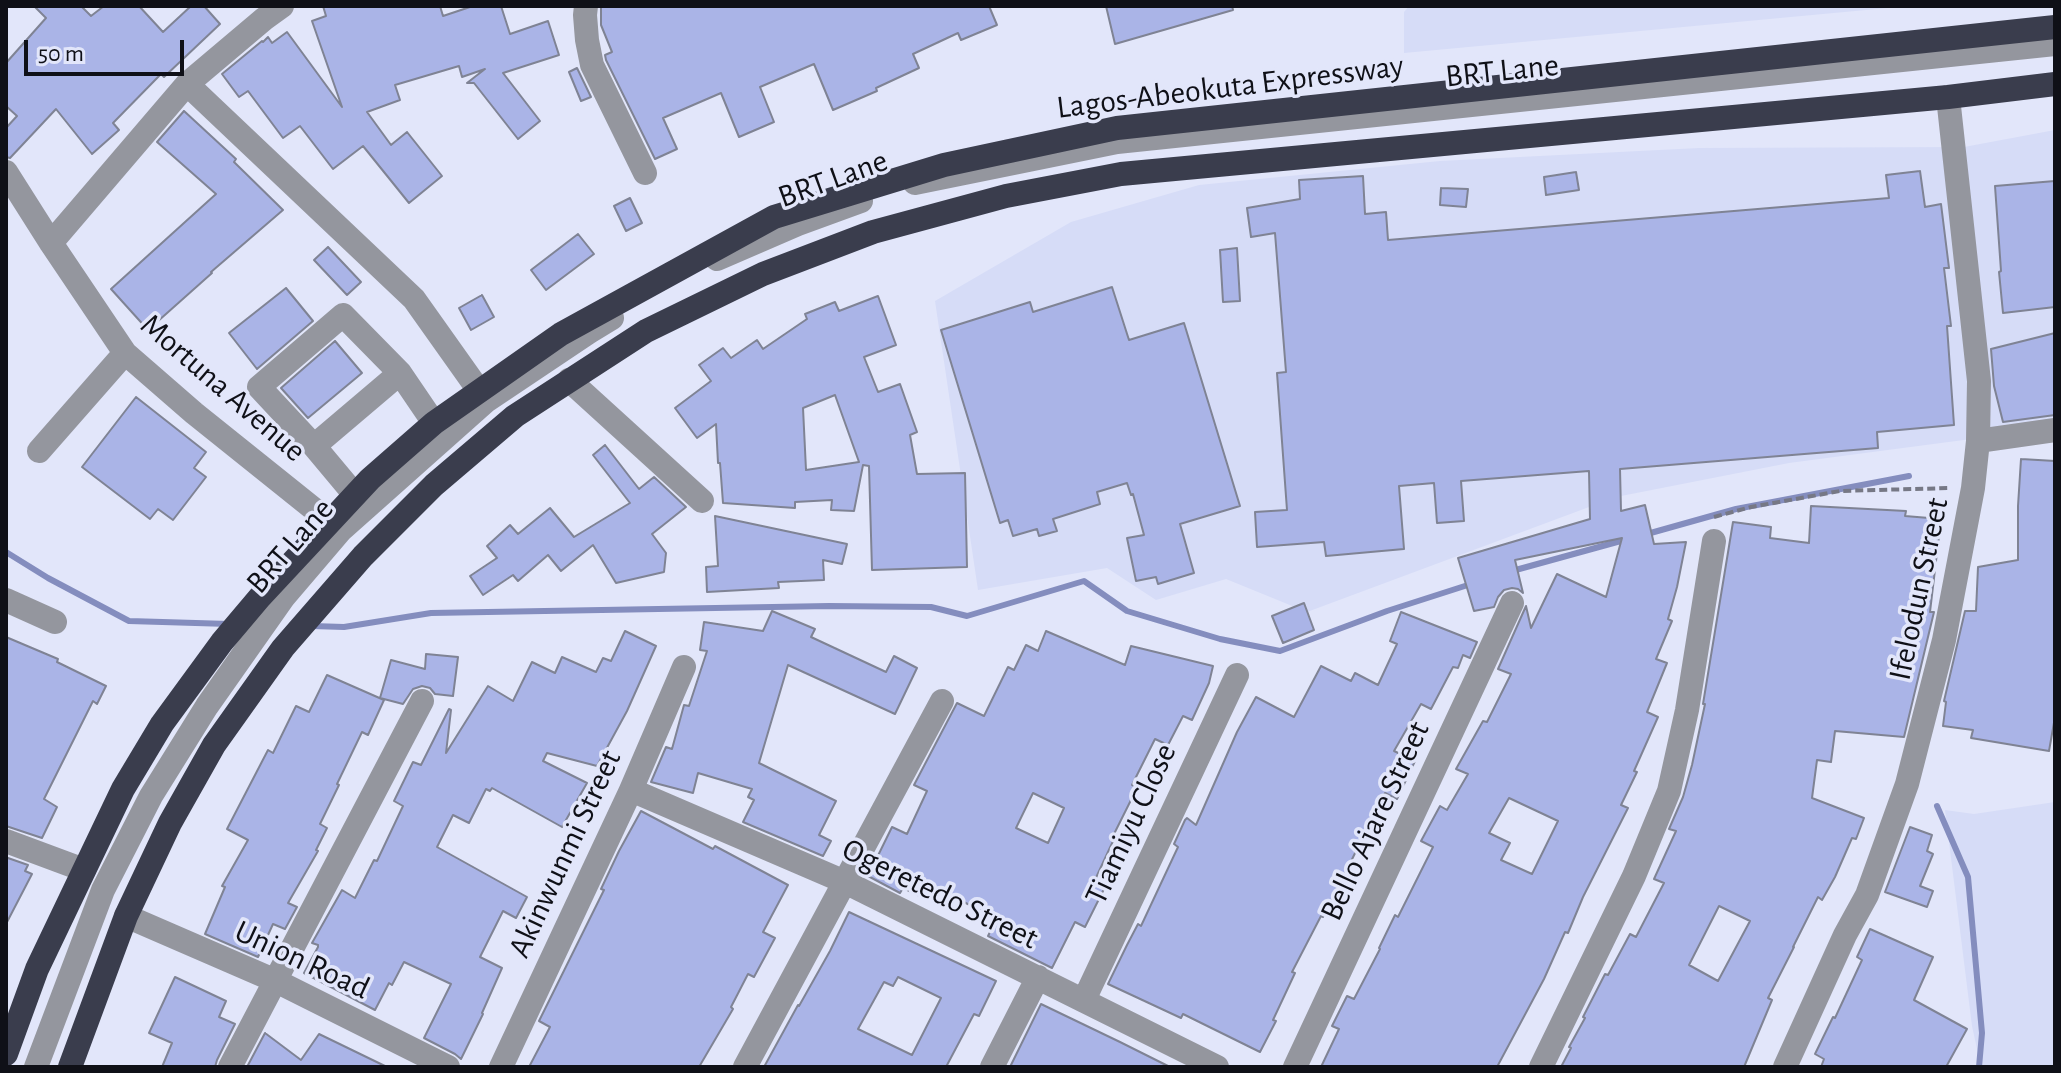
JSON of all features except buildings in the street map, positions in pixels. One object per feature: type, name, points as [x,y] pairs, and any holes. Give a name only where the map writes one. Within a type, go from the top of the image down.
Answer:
[{"type":"highway","name":"Lagos-Abeokuta Expressway","points":[[6,1054],[37,969],[123,789],[162,724],[222,642],[272,598],[330,522],[434,423],[561,334],[774,217],[944,165],[1117,128],[2055,27]]},
{"type":"highway","points":[[70,1067],[126,916],[170,823],[214,745],[283,648],[363,556],[434,485],[515,416],[646,331],[763,274],[873,232],[1006,196],[1121,174],[1948,97],[2055,84]]},
{"type":"street","points":[[586,6],[587,40],[592,65],[645,173]]},
{"type":"street","points":[[51,243],[187,84],[267,10]]},
{"type":"street","name":"BRT Lane","points":[[36,1067],[103,890],[151,796],[248,646],[272,598],[341,530],[486,401],[589,332],[713,260],[901,186],[1117,142],[2055,44]]},
{"type":"street","points":[[187,84],[414,299],[480,392]]},
{"type":"street","name":"Ifelodun Street","points":[[1785,1067],[1845,935],[1867,895],[1907,784],[1944,640],[1973,488],[1979,381],[1943,155],[1948,97]]},
{"type":"street","name":"Mortuna Avenue","points":[[6,172],[125,353],[194,413],[330,522]]},
{"type":"street","points":[[355,495],[259,387],[343,315],[400,373],[434,423]]},
{"type":"street","points":[[39,451],[125,353]]},
{"type":"street","points":[[314,446],[400,373]]},
{"type":"street","points":[[569,380],[702,501]]},
{"type":"street","points":[[1978,441],[2055,430]]},
{"type":"street","points":[[1541,1067],[1634,876],[1669,791],[1687,710],[1714,541]]},
{"type":"street","points":[[6,600],[55,622]]},
{"type":"street","name":"Bello Ajare Street","points":[[1295,1067],[1512,603]]},
{"type":"street","name":"Akinwunmi Street","points":[[501,1067],[631,790],[684,667]]},
{"type":"street","name":"Tiamiyu Close","points":[[1084,1000],[1237,675]]},
{"type":"street","points":[[230,1067],[422,701]]},
{"type":"street","points":[[745,1067],[942,701]]},
{"type":"street","name":"Ogeretedo Street","points":[[631,790],[845,882],[1217,1067]]},
{"type":"street","points":[[6,841],[84,870]]},
{"type":"street","name":"Union Road","points":[[126,916],[276,981],[448,1067]]},
{"type":"street","points":[[992,1067],[1038,977]]},
{"type":"path","points":[[1714,541],[1714,517],[1751,507],[1840,491],[1973,488]]},
{"type":"shaded area","points":[[1409,6],[1909,6],[1404,53],[1404,12]]},
{"type":"shaded area","points":[[2055,130],[2055,428],[1789,463],[1616,497],[1307,612],[1226,579],[1156,600],[1107,568],[978,590],[935,301],[1071,222],[1199,185],[1440,161],[1699,148],[1964,147]]},
{"type":"shaded area","points":[[2055,802],[2055,1067],[1981,1067],[1972,1026],[1945,810],[1974,814]]},
{"type":"waterway","points":[[1647,534],[1736,509],[1909,476]]},
{"type":"waterway","points":[[1512,571],[1628,539]]},
{"type":"waterway","points":[[6,552],[129,621],[229,624]]},
{"type":"waterway","points":[[312,626],[344,627],[431,613],[829,606],[931,607],[967,616],[1084,581],[1127,611],[1220,639],[1280,651],[1471,584]]},
{"type":"waterway","points":[[1937,806],[1968,877],[1982,1033],[1979,1067]]}]
